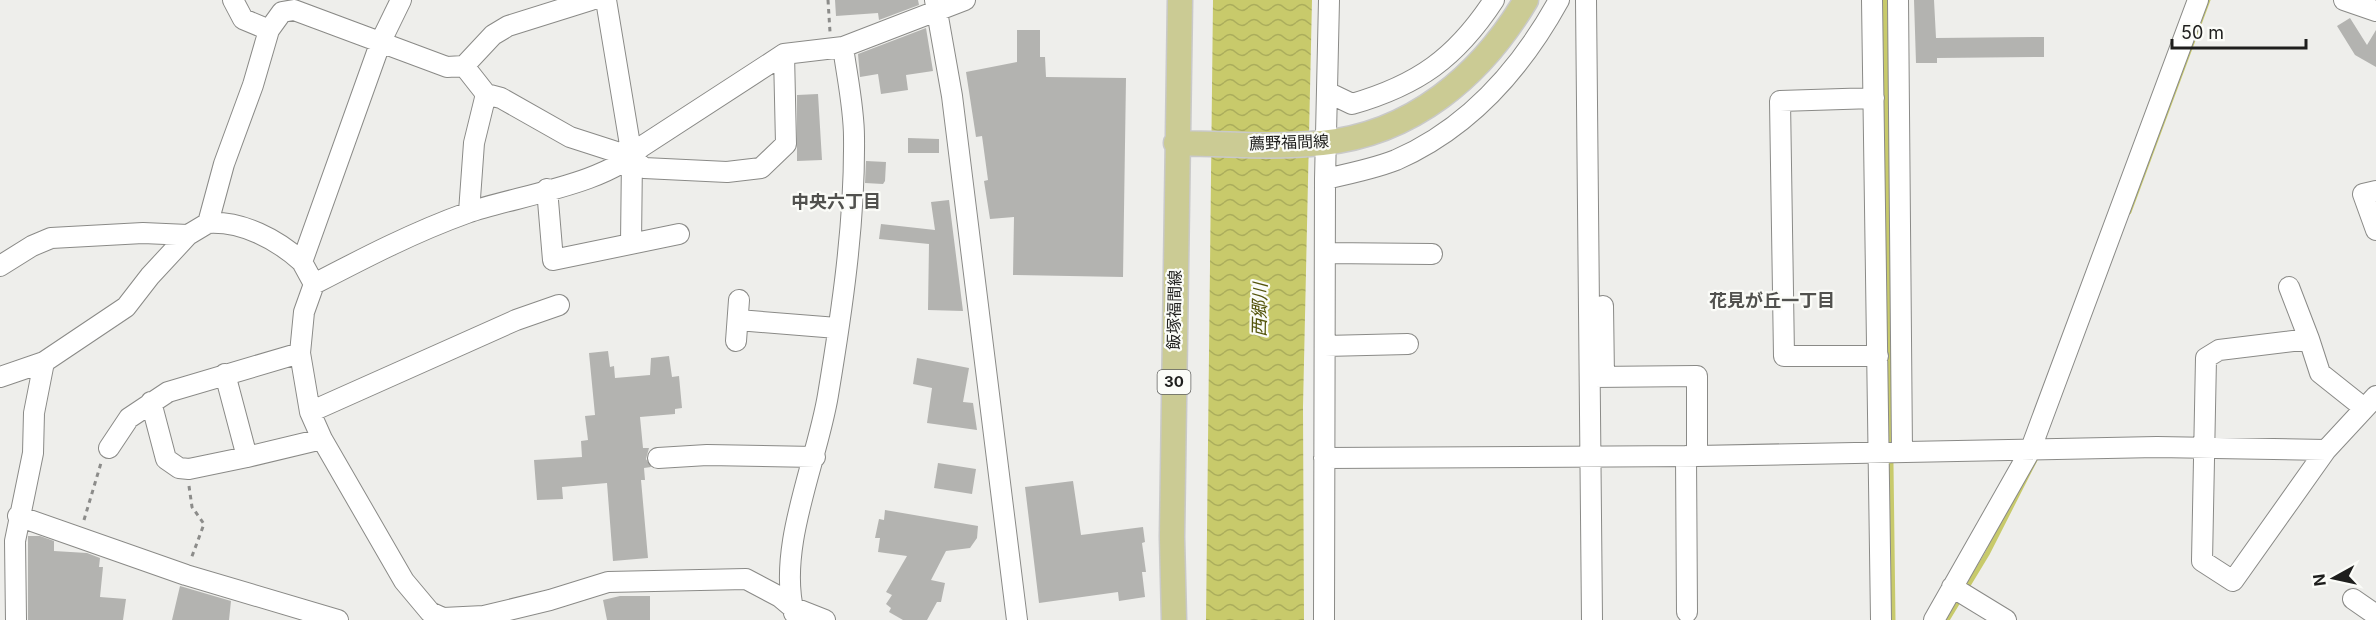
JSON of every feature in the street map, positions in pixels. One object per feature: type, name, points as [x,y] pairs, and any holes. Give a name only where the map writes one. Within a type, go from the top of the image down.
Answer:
[{"type":"main road","name":"飯塚福間線","points":[[1174,620],[1172,537],[1187,143],[1180,0]]},
{"type":"main road","name":"薦野福間線","points":[[1187,143],[1318,144],[1368,134],[1410,118],[1449,93],[1485,57],[1526,0]]},
{"type":"street","points":[[232,0],[243,19],[269,30]]},
{"type":"street","points":[[302,262],[381,41],[401,0]]},
{"type":"street","points":[[208,223],[224,164],[253,85],[269,30],[282,12],[294,10],[447,67],[464,66],[493,35],[508,26],[591,0]]},
{"type":"street","points":[[606,0],[632,158],[631,243]]},
{"type":"street","points":[[825,620],[794,614],[780,597],[746,579],[608,582],[550,600],[484,616],[443,620],[425,607],[404,581],[322,439],[310,412],[300,353],[304,312],[314,284],[409,235],[469,213],[588,178],[632,158],[641,147],[784,54],[838,48],[936,4],[965,0]]},
{"type":"street","points":[[1324,620],[1325,180],[1318,144],[1327,92],[1329,0]]},
{"type":"street","points":[[1327,92],[1352,104],[1418,79],[1452,53],[1494,0]]},
{"type":"street","points":[[1325,180],[1393,161],[1423,147],[1453,127],[1489,99],[1515,68],[1542,31],[1559,0]]},
{"type":"street","points":[[1586,0],[1597,377]]},
{"type":"street","points":[[1592,620],[1592,456],[1597,377],[1599,0]]},
{"type":"street","points":[[1872,0],[1881,620]]},
{"type":"street","points":[[1898,0],[1902,451]]},
{"type":"street","points":[[1934,620],[2030,451],[2198,0]]},
{"type":"street","points":[[2344,0],[2376,11]]},
{"type":"street","points":[[936,4],[952,96],[1017,620]]},
{"type":"street","points":[[794,614],[790,572],[798,513],[815,457],[837,328],[849,236],[854,136],[838,48]]},
{"type":"street","points":[[464,66],[486,94],[501,98],[570,137],[632,158],[644,168],[727,172],[761,168],[786,144],[784,54]]},
{"type":"street","points":[[469,213],[474,143],[486,94]]},
{"type":"street","points":[[1874,98],[1780,101],[1784,356],[1878,356]]},
{"type":"street","points":[[547,189],[554,260],[679,234]]},
{"type":"street","points":[[2376,191],[2363,194],[2376,230]]},
{"type":"street","points":[[0,377],[44,362],[126,307],[150,276],[188,235],[208,223],[223,222],[244,226],[293,254],[302,262],[314,284]]},
{"type":"street","points":[[0,266],[32,246],[51,238],[143,233],[188,235]]},
{"type":"street","points":[[1324,253],[1432,254]]},
{"type":"street","points":[[2289,287],[2309,339],[2320,373],[2370,402],[2326,450],[2234,581],[2202,561],[2206,358],[2219,350],[2309,339]]},
{"type":"street","points":[[736,341],[739,300]]},
{"type":"street","points":[[310,412],[516,320],[558,305]]},
{"type":"street","points":[[738,320],[837,328]]},
{"type":"street","points":[[1325,346],[1408,344]]},
{"type":"street","points":[[109,447],[129,418],[168,392],[300,353]]},
{"type":"street","points":[[10,609],[18,516],[33,453],[34,413],[44,362]]},
{"type":"street","points":[[225,374],[247,457]]},
{"type":"street","points":[[1597,377],[1696,376],[1687,612]]},
{"type":"street","points":[[151,402],[166,459],[179,468],[189,469],[322,439]]},
{"type":"street","points":[[1324,458],[1692,456],[2157,447],[2205,450],[2326,450]]},
{"type":"street","points":[[658,458],[707,455],[815,457]]},
{"type":"street","points":[[18,516],[186,575],[338,620]]},
{"type":"street","points":[[1952,587],[2006,620]]},
{"type":"street","points":[[2353,599],[2376,615]]},
{"type":"path","points":[[828,0],[838,48]]},
{"type":"path","points":[[80,537],[104,452],[109,447]]},
{"type":"path","points":[[186,575],[204,524],[192,507],[189,469]]},
{"type":"water","name":"西郷川","points":[[1213,0],[1312,0],[1303,407],[1304,620],[1206,620]]},
{"type":"building","points":[[835,0],[918,0],[919,5],[879,20],[878,13],[836,16]]},
{"type":"building","points":[[1914,0],[1934,0],[1936,38],[2044,37],[2044,57],[1937,58],[1937,63],[1916,63]]},
{"type":"building","points":[[2350,18],[2367,45],[2376,30],[2376,67],[2355,55],[2337,26]]},
{"type":"building","points":[[926,28],[933,71],[906,75],[908,90],[881,94],[878,74],[860,77],[858,54]]},
{"type":"building","points":[[1017,30],[1040,30],[1040,57],[1045,57],[1046,77],[1126,78],[1123,277],[1013,275],[1014,217],[990,219],[984,181],[988,180],[982,136],[976,137],[966,72],[1017,62]]},
{"type":"building","points":[[818,94],[822,160],[797,161],[797,95]]},
{"type":"building","points":[[908,138],[939,139],[939,153],[908,153]]},
{"type":"building","points":[[866,161],[886,162],[883,184],[865,183]]},
{"type":"building","points":[[949,200],[963,311],[928,310],[929,244],[879,239],[881,224],[935,230],[931,202]]},
{"type":"building","points":[[608,351],[610,367],[614,366],[615,378],[650,375],[651,358],[669,356],[672,377],[679,376],[682,408],[675,409],[675,414],[640,417],[643,448],[649,448],[646,459],[651,467],[644,468],[645,480],[641,480],[648,558],[613,561],[607,483],[562,487],[563,499],[537,500],[534,460],[582,457],[581,441],[588,440],[585,416],[595,415],[589,353]]},
{"type":"building","points":[[917,358],[969,368],[963,402],[973,403],[977,430],[927,423],[932,388],[913,384]]},
{"type":"building","points":[[938,463],[976,469],[972,494],[934,488]]},
{"type":"building","points":[[1073,481],[1081,535],[1143,527],[1145,542],[1142,543],[1146,572],[1142,572],[1145,597],[1119,601],[1118,592],[1039,603],[1025,487]]},
{"type":"building","points":[[885,510],[978,526],[977,538],[970,548],[946,551],[931,580],[945,583],[941,602],[937,602],[927,620],[903,620],[889,612],[891,608],[886,604],[892,595],[886,592],[907,556],[878,552],[880,538],[875,538],[879,519],[884,520]]},
{"type":"building","points":[[28,536],[40,536],[54,541],[54,551],[87,553],[100,558],[99,567],[103,567],[100,597],[126,599],[123,620],[28,620]]},
{"type":"building","points":[[180,586],[231,601],[229,620],[172,620]]},
{"type":"building","points":[[620,596],[650,596],[650,620],[607,620],[603,600]]},
{"type":"waterway","points":[[1885,0],[1893,620]]},
{"type":"waterway","points":[[2129,212],[2208,0]]},
{"type":"waterway","points":[[1947,620],[1987,554],[2038,454]]},
{"type":"district","name":"中央六丁目","points":[[836,202]]},
{"type":"district","name":"花見が丘一丁目","points":[[1772,301]]}]
